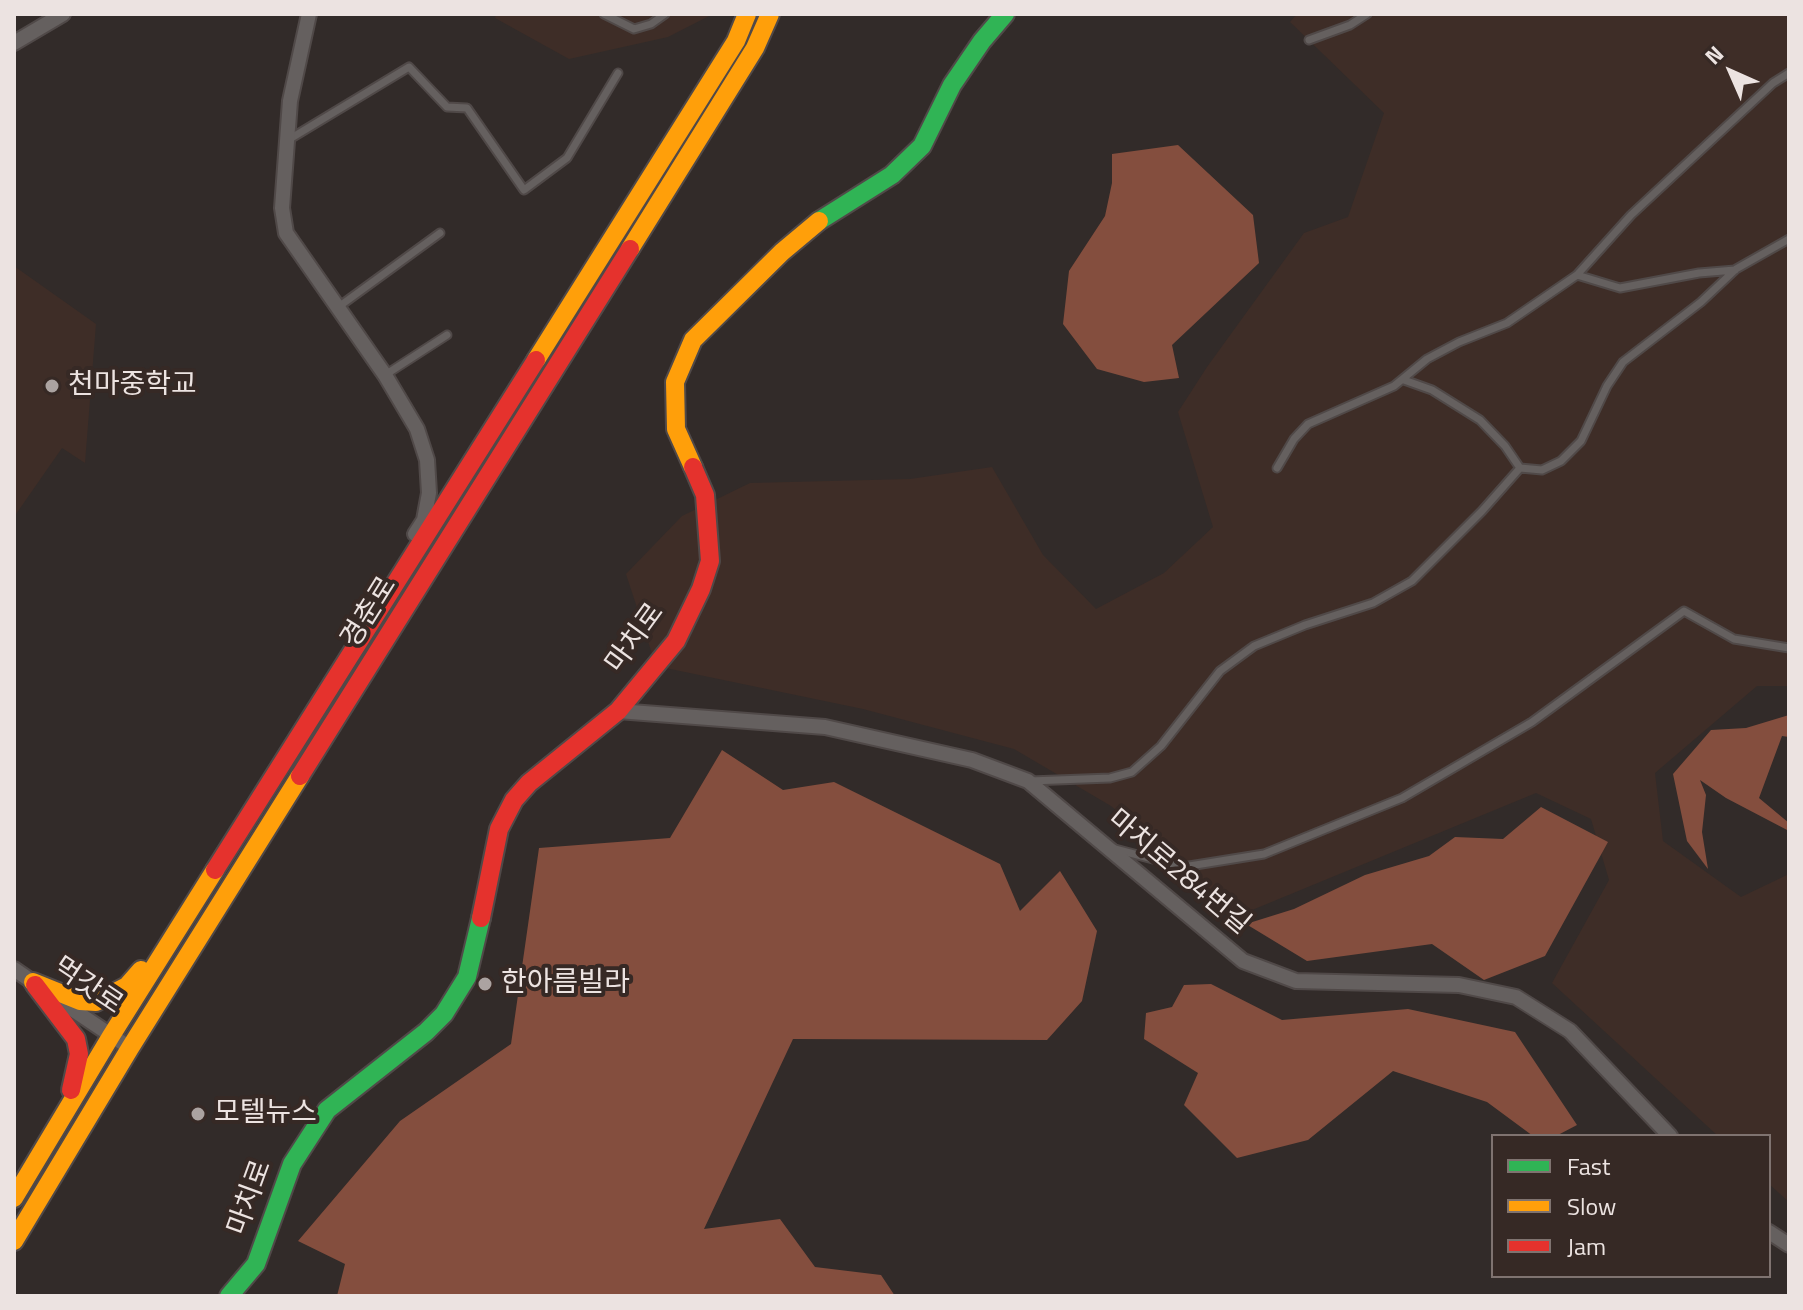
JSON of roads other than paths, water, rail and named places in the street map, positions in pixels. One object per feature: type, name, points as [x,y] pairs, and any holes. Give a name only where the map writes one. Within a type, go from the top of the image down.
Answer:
[{"type":"street","points":[[14,43],[63,14]]},
{"type":"street","points":[[309,14],[290,101],[282,208],[286,233],[385,375],[417,429],[427,460],[429,493],[424,520],[335,681]]},
{"type":"street","name":"경춘로","points":[[14,1198],[111,1036],[736,41],[747,14]]},
{"type":"street","name":"경춘로","points":[[14,1241],[130,1048],[755,48],[770,14]]},
{"type":"street","name":"마치로","points":[[229,1296],[256,1264],[292,1164],[327,1110],[426,1032],[444,1014],[467,977],[499,829],[514,800],[529,783],[618,711],[676,641],[701,589],[710,561],[705,495],[676,429],[675,382],[693,340],[782,252],[816,223],[892,175],[922,146],[952,85],[1005,14]]},
{"type":"street","name":"마치로284번길","points":[[618,711],[825,727],[972,760],[1028,781],[1243,961],[1296,981],[1459,985],[1516,997],[1570,1031],[1668,1134]]},
{"type":"street","points":[[33,982],[80,1001],[96,1002],[110,997],[127,986],[183,921]]},
{"type":"street","name":"먹갓로","points":[[14,969],[130,1048]]},
{"type":"street","points":[[33,982],[76,1039],[79,1054],[77,1070],[62,1117]]},
{"type":"street","points":[[1771,1233],[1789,1245]]},
{"type":"lane","points":[[604,14],[634,29],[651,24],[665,14]]},
{"type":"lane","points":[[1309,40],[1350,25],[1367,14]]},
{"type":"lane","points":[[288,140],[409,67],[447,107],[467,108],[524,190],[567,158],[618,73]]},
{"type":"lane","points":[[1277,468],[1294,439],[1308,424],[1404,380],[1427,359],[1459,342],[1507,323],[1577,275],[1631,215],[1773,83],[1789,73]]},
{"type":"lane","points":[[337,308],[440,233]]},
{"type":"lane","points":[[1520,468],[1542,470],[1561,461],[1581,441],[1607,386],[1623,362],[1701,302],[1736,269],[1789,239]]},
{"type":"lane","points":[[1577,275],[1620,288],[1736,269]]},
{"type":"lane","points":[[385,375],[447,335]]},
{"type":"lane","points":[[1404,380],[1432,390],[1480,420],[1505,446],[1520,468]]},
{"type":"lane","points":[[1028,781],[1110,778],[1132,772],[1161,746],[1220,671],[1254,646],[1305,625],[1373,603],[1412,581],[1520,468]]},
{"type":"lane","points":[[1106,846],[1183,867],[1197,865],[1264,854],[1402,798],[1532,722],[1684,611],[1734,639],[1789,648]]},
{"type":"place","name":"천마중학교","points":[[52,386]]},
{"type":"place","name":"한아름빌라","points":[[485,984]]},
{"type":"place","name":"모텔뉴스","points":[[198,1114]]}]
